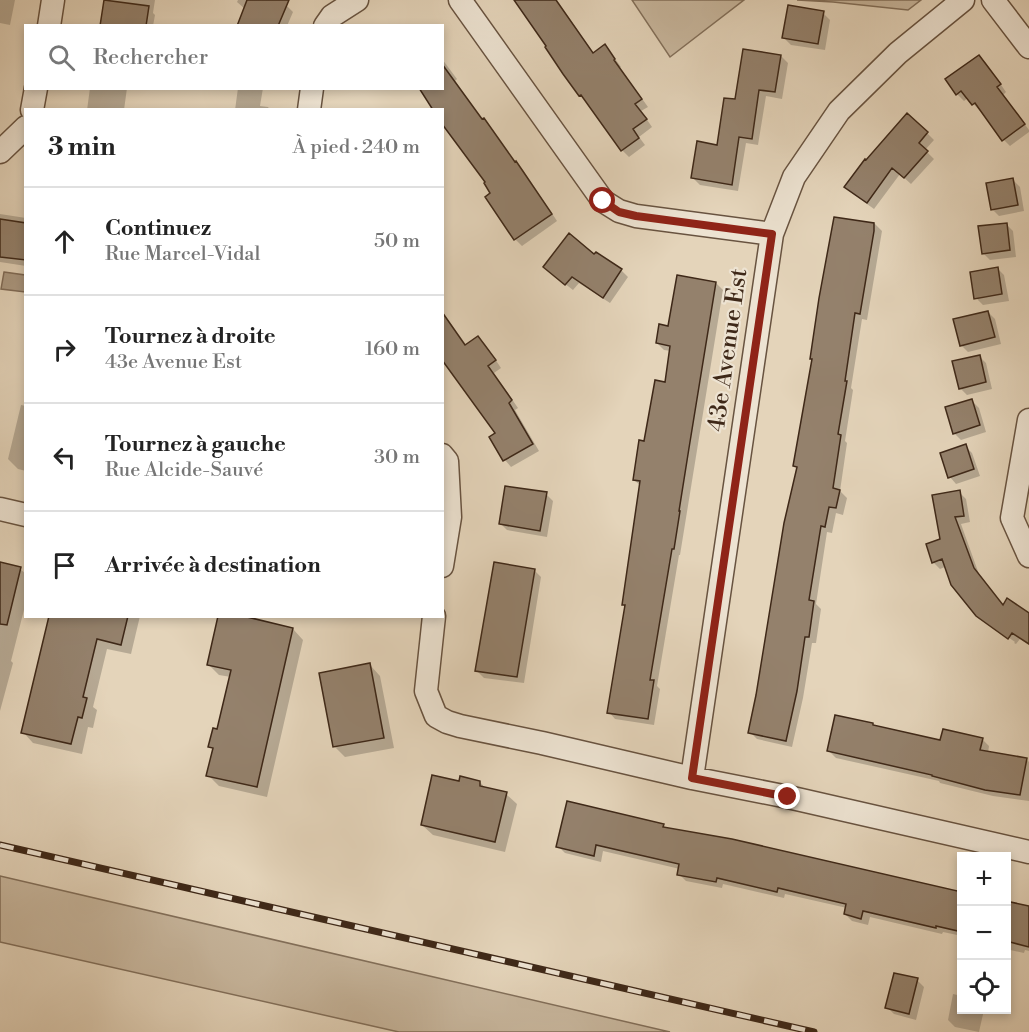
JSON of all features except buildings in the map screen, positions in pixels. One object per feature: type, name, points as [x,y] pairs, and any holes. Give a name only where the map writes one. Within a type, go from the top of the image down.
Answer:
[{"type":"street","points":[[48,24],[54,0]]},
{"type":"street","points":[[326,24],[332,16],[357,0]]},
{"type":"street","points":[[460,0],[603,201],[619,212],[636,216],[772,234]]},
{"type":"street","name":"43e Avenue Est","points":[[692,778],[772,234],[794,177],[839,111],[898,53],[963,0]]},
{"type":"street","points":[[993,0],[1029,46]]},
{"type":"street","points":[[32,108],[36,90]]},
{"type":"street","points":[[309,108],[312,90]]},
{"type":"street","points":[[0,152],[24,129]]},
{"type":"street","points":[[1029,420],[1012,518],[1029,556]]},
{"type":"street","points":[[444,457],[447,461],[450,517],[444,554]]},
{"type":"street","points":[[0,509],[24,515]]},
{"type":"street","points":[[434,618],[426,691],[436,716],[447,722],[1029,852]]},
{"type":"shaded area","points":[[632,0],[744,0],[670,57]]},
{"type":"shaded area","points":[[797,0],[921,0],[908,10]]},
{"type":"shaded area","points":[[4,272],[24,275],[24,292],[1,289]]},
{"type":"shaded area","points":[[0,876],[670,1032],[399,1032],[0,942]]},
{"type":"railway","points":[[0,845],[814,1032]]},
{"type":"route","points":[[603,201],[619,212],[636,216],[772,234],[692,778],[788,797]]}]
